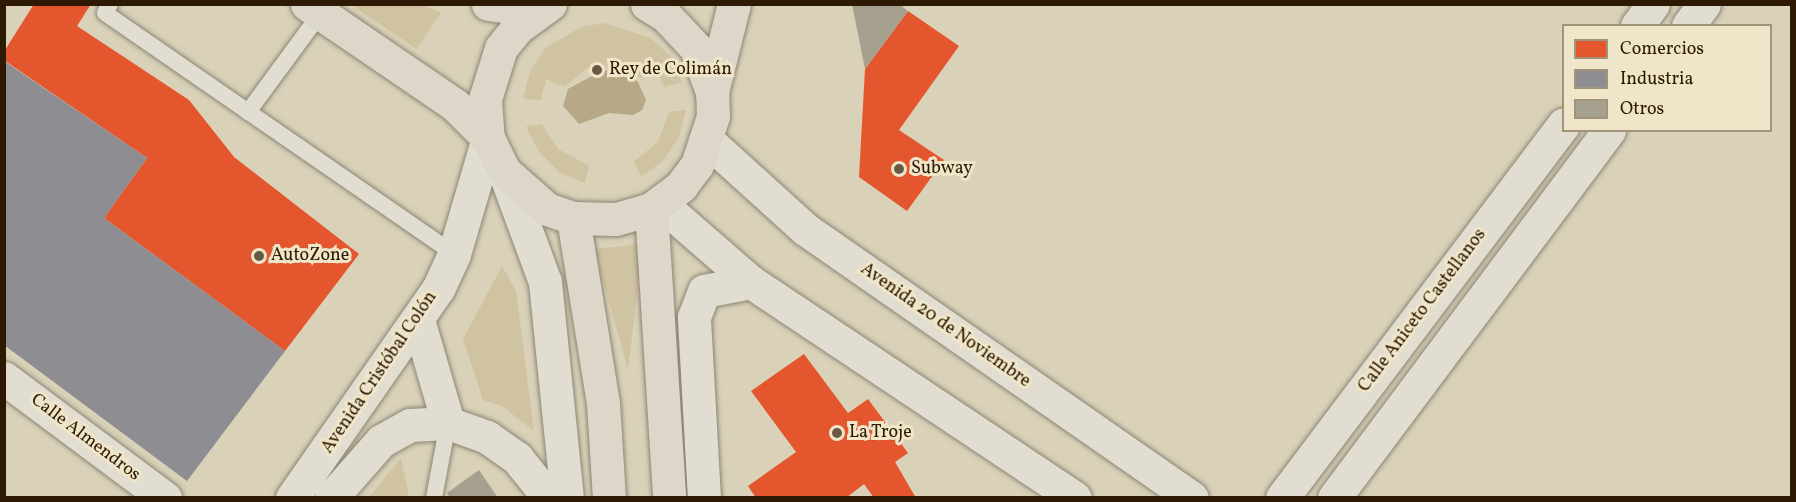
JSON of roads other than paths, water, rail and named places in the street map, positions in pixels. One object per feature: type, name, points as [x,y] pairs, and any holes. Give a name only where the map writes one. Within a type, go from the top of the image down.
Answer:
[{"type":"main road","points":[[488,4],[545,8]]},
{"type":"main road","points":[[647,4],[665,15],[696,48],[712,92]]},
{"type":"main road","points":[[313,9],[455,105],[488,138],[504,171],[523,192],[573,218],[616,219],[656,206],[697,165],[708,141],[712,92],[734,4]]},
{"type":"main road","points":[[488,138],[485,99],[490,73],[501,48],[545,8]]},
{"type":"main road","points":[[656,206],[661,401],[669,498]]},
{"type":"main road","points":[[573,218],[603,403],[609,498]]},
{"type":"street","points":[[1638,24],[1653,4]]},
{"type":"street","points":[[1689,24],[1704,4]]},
{"type":"street","name":"Calle Aniceto Castellanos","points":[[1282,498],[1562,125]]},
{"type":"street","points":[[1334,498],[1608,132]]},
{"type":"street","name":"Avenida Cristóbal Colón","points":[[292,498],[419,323],[454,254],[488,138]]},
{"type":"street","name":"Avenida 20 de Noviembre","points":[[708,141],[805,229],[1192,498]]},
{"type":"street","points":[[504,171],[545,282],[567,498]]},
{"type":"street","points":[[656,206],[751,282],[1075,498]]},
{"type":"street","points":[[704,498],[694,317],[705,291],[751,282]]},
{"type":"street","points":[[419,323],[448,423]]},
{"type":"street","name":"Calle Almendros","points":[[8,386],[165,498]]},
{"type":"street","points":[[331,498],[381,441],[410,425],[448,423],[487,437],[517,458],[549,498]]},
{"type":"lane","points":[[110,4],[105,13],[454,254]]},
{"type":"lane","points":[[248,112],[313,9]]},
{"type":"lane","points":[[434,498],[448,423]]},
{"type":"place","name":"Rey de Colimán","points":[[597,70]]},
{"type":"place","name":"Subway","points":[[899,169]]},
{"type":"place","name":"AutoZone","points":[[259,256]]},
{"type":"place","name":"La Troje","points":[[837,433]]}]
